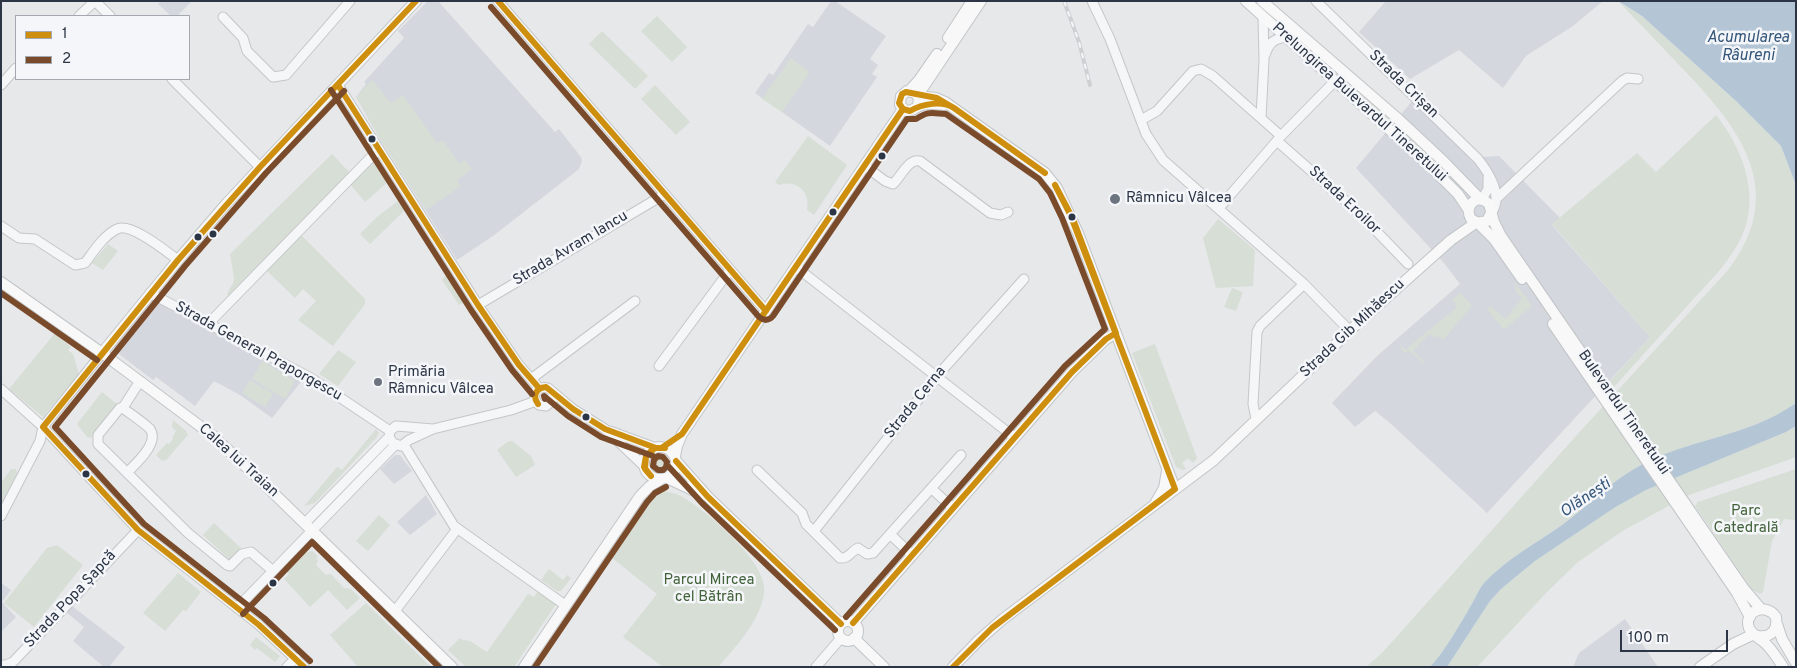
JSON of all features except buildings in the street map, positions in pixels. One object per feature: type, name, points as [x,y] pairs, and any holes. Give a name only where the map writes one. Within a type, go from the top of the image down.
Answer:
[{"type":"main road","points":[[947,104],[932,104],[916,97],[904,92],[900,98],[900,106],[910,111],[916,97],[929,79],[972,1]]},
{"type":"main road","points":[[916,97],[919,80],[981,1]]},
{"type":"main road","name":"Prelungirea Bulevardul Tineretului","points":[[1246,1],[1440,176],[1468,211]]},
{"type":"main road","points":[[102,353],[178,260],[260,167],[413,2]]},
{"type":"main road","name":"Prelungirea Bulevardul Tineretului","points":[[1263,2],[1396,117],[1481,199]]},
{"type":"main road","points":[[929,79],[932,88],[947,104],[1052,180],[1078,234],[1175,489]]},
{"type":"main road","points":[[524,667],[640,496],[650,486],[665,479],[675,471],[677,446],[682,434],[903,109]]},
{"type":"main road","points":[[1468,211],[1472,202],[1481,199]]},
{"type":"main road","name":"Bulevardul Tineretului","points":[[1481,199],[1489,204],[1495,226],[1501,236],[1682,506],[1737,593],[1752,628],[1785,667]]},
{"type":"main road","name":"Bulevardul Tineretului","points":[[1468,211],[1471,219],[1498,245],[1608,398]]},
{"type":"main road","name":"Strada Gib Mihăescu","points":[[1451,240],[1460,228],[1468,211]]},
{"type":"main road","points":[[1477,223],[1487,221],[1492,213]]},
{"type":"main road","name":"Strada Gib Mihăescu","points":[[953,667],[992,628],[1214,460],[1350,331],[1451,240],[1477,223]]},
{"type":"main road","name":"Calea lui Traian","points":[[1,282],[102,353],[212,435],[452,667]]},
{"type":"main road","points":[[853,623],[1078,366],[1106,339],[1116,333]]},
{"type":"main road","points":[[640,496],[646,456],[652,449],[660,447],[682,434]]},
{"type":"main road","points":[[660,447],[672,452],[708,497],[841,624]]},
{"type":"main road","points":[[645,469],[653,478],[665,479],[708,497]]},
{"type":"main road","points":[[1167,470],[1180,478],[1191,477]]},
{"type":"main road","points":[[1153,506],[1164,488],[1167,470]]},
{"type":"main road","name":"Bulevardul Tineretului","points":[[1682,506],[1761,609],[1769,610],[1773,613],[1782,639],[1796,663]]},
{"type":"main road","points":[[1700,667],[1752,628],[1752,613],[1761,609]]},
{"type":"main road","points":[[841,624],[846,622],[853,623]]},
{"type":"main road","points":[[841,624],[838,633],[841,638],[849,641],[854,638],[857,631],[853,623]]},
{"type":"main road","points":[[1752,628],[1767,636],[1776,628],[1777,623]]},
{"type":"main road","points":[[854,638],[884,667]]},
{"type":"street","points":[[80,15],[95,1],[109,15]]},
{"type":"street","points":[[498,1],[766,311]]},
{"type":"street","points":[[1092,1],[1108,34],[1146,134],[1163,160],[1304,284],[1350,331]]},
{"type":"street","name":"Strada Crișan","points":[[1316,1],[1478,159],[1492,184],[1496,199]]},
{"type":"street","points":[[223,17],[243,38],[247,51],[273,77],[283,77],[286,76],[345,3]]},
{"type":"street","points":[[1262,118],[1263,17]]},
{"type":"street","points":[[1264,60],[1271,42],[1277,38],[1286,37]]},
{"type":"street","name":"Strada Eroilor","points":[[1141,120],[1157,111],[1192,71],[1201,69],[1262,118],[1279,138],[1352,207],[1408,264]]},
{"type":"street","points":[[1,85],[4,74]]},
{"type":"street","points":[[1492,213],[1496,199],[1622,81],[1626,78],[1638,79]]},
{"type":"street","points":[[173,80],[260,167]]},
{"type":"street","points":[[1219,208],[1279,138],[1336,81]]},
{"type":"street","points":[[338,85],[478,304],[519,365],[539,388]]},
{"type":"street","points":[[208,324],[379,149]]},
{"type":"street","points":[[865,166],[885,181],[893,184],[911,162],[915,160],[920,161],[990,213],[1001,215],[1008,212]]},
{"type":"street","points":[[1481,199],[1489,186],[1486,173]]},
{"type":"street","name":"Strada Avram Iancu","points":[[478,304],[665,194]]},
{"type":"street","points":[[1,226],[20,238],[35,238],[75,265],[85,263],[100,243],[121,227],[128,228],[178,260]]},
{"type":"street","points":[[796,267],[1014,437]]},
{"type":"street","points":[[659,366],[730,270]]},
{"type":"street","name":"Strada Cerna","points":[[814,531],[937,376],[1024,279]]},
{"type":"street","points":[[1256,419],[1253,404],[1257,332],[1260,326],[1304,284]]},
{"type":"street","name":"Strada General Praporgescu","points":[[150,293],[329,388],[398,439],[427,479],[448,517],[457,529],[565,605]]},
{"type":"street","points":[[531,379],[635,301]]},
{"type":"street","points":[[1,516],[40,441],[43,427],[102,353]]},
{"type":"street","points":[[127,472],[149,448],[152,436],[150,430],[124,409],[140,381]]},
{"type":"street","points":[[552,398],[544,406],[539,405],[535,394],[539,388],[546,387],[552,398],[573,408],[605,429],[645,469]]},
{"type":"street","points":[[1,389],[43,427],[138,530],[264,629],[304,667]]},
{"type":"street","points":[[398,439],[510,410],[536,401]]},
{"type":"street","points":[[120,408],[98,435],[98,444],[188,532],[227,565],[230,566],[242,554],[251,552],[273,572]]},
{"type":"street","points":[[398,439],[396,426],[432,429]]},
{"type":"street","points":[[237,608],[273,572],[309,527],[408,430],[402,426]]},
{"type":"street","points":[[605,429],[660,447]]},
{"type":"street","points":[[757,470],[802,513],[806,524],[840,558],[847,558],[858,548],[870,555],[891,535],[961,455]]},
{"type":"street","points":[[932,489],[953,508]]},
{"type":"street","points":[[395,611],[457,529]]},
{"type":"street","name":"Strada Popa Șapcă","points":[[1,666],[13,662],[138,530]]},
{"type":"street","points":[[891,535],[912,554]]},
{"type":"street","points":[[816,667],[841,638]]},
{"type":"street","points":[[287,667],[296,658]]},
{"type":"shaded area","points":[[161,1],[192,1],[178,15],[170,15],[158,4]]},
{"type":"shaded area","points":[[428,1],[438,1],[555,132],[559,129],[581,157],[582,161],[579,169],[493,236],[457,260],[380,139],[356,97],[366,84],[364,82],[404,38],[398,31]]},
{"type":"shaded area","points":[[831,1],[835,1],[886,36],[870,59],[878,65],[872,74],[877,77],[830,146],[755,93],[769,73],[773,75],[808,24],[813,27]]},
{"type":"shaded area","points":[[1386,1],[1603,1],[1573,26],[1526,56],[1503,88],[1459,50],[1410,79],[1359,32]]},
{"type":"shaded area","points":[[1418,94],[1483,157],[1499,156],[1560,218],[1552,225],[1650,337],[1487,513],[1375,411],[1355,427],[1332,403],[1377,356],[1460,284],[1444,263],[1356,168]]},
{"type":"shaded area","points":[[155,299],[181,312],[301,382],[272,418],[240,395],[214,381],[195,406],[156,377],[153,380],[115,351],[114,343],[150,300]]},
{"type":"shaded area","points":[[395,455],[400,455],[412,471],[394,484],[380,469]]},
{"type":"shaded area","points":[[426,495],[437,514],[410,535],[397,522]]},
{"type":"shaded area","points":[[1,583],[11,590],[2,602],[16,617],[1,632]]},
{"type":"shaded area","points":[[72,606],[125,647],[109,667],[104,667],[73,641],[84,627],[66,612]]},
{"type":"shaded area","points":[[1625,619],[1658,667],[1573,667],[1579,653]]},
{"type":"green space","points":[[1619,2],[1642,16],[1736,101],[1781,146],[1796,185],[1796,403],[1776,415],[1736,432],[1654,459],[1634,469],[1615,482],[1562,525],[1511,559],[1492,575],[1482,586],[1441,654],[1430,667],[1366,667],[1382,653],[1576,436],[1728,270],[1746,241],[1755,214],[1756,187],[1750,162],[1738,137],[1703,91]]},
{"type":"green space","points":[[657,16],[687,47],[672,62],[641,31]]},
{"type":"green space","points":[[602,31],[648,76],[635,89],[589,44]]},
{"type":"green space","points":[[791,58],[810,72],[782,112],[762,99]]},
{"type":"green space","points":[[372,80],[391,103],[403,95],[437,143],[443,140],[459,164],[465,160],[472,169],[457,180],[461,186],[426,210],[380,139],[356,97]]},
{"type":"green space","points":[[655,85],[690,122],[676,135],[641,99]]},
{"type":"green space","points":[[1355,87],[1443,165],[1462,186],[1460,188],[1353,89]]},
{"type":"green space","points":[[1716,115],[1735,144],[1747,176],[1749,209],[1746,226],[1734,251],[1722,267],[1614,387],[1610,381],[1650,337],[1552,224],[1637,153],[1656,172]]},
{"type":"green space","points":[[808,136],[847,165],[814,215],[807,210],[807,198],[801,188],[792,184],[779,185],[775,182]]},
{"type":"green space","points":[[332,154],[350,173],[228,296],[227,294],[234,278],[230,254]]},
{"type":"green space","points":[[374,160],[378,161],[390,180],[365,202],[350,184]]},
{"type":"green space","points":[[402,198],[408,207],[370,244],[360,234],[377,217]]},
{"type":"green space","points":[[1218,219],[1255,250],[1253,286],[1216,288],[1203,238]]},
{"type":"green space","points":[[300,234],[365,299],[365,304],[333,346],[298,320],[316,301],[303,289],[295,298],[265,269]]},
{"type":"green space","points":[[108,244],[118,251],[103,270],[92,263]]},
{"type":"green space","points":[[449,272],[467,301],[459,305],[442,280]]},
{"type":"green space","points":[[1515,282],[1532,306],[1504,330],[1487,309],[1490,306],[1506,319],[1522,298],[1516,292]]},
{"type":"green space","points":[[1232,288],[1243,292],[1236,311],[1224,307]]},
{"type":"green space","points":[[1460,293],[1471,304],[1471,307],[1443,340],[1438,335],[1435,338],[1429,334],[1413,351],[1425,362],[1423,363],[1408,350],[1405,353],[1401,349],[1401,345],[1405,350],[1457,307],[1452,300]]},
{"type":"green space","points":[[55,333],[71,347],[68,350],[73,354],[79,374],[43,417],[9,389]]},
{"type":"green space","points":[[1155,344],[1197,458],[1193,463],[1188,458],[1182,463],[1186,469],[1183,470],[1176,467],[1132,353]]},
{"type":"green space","points":[[338,350],[356,362],[338,386],[319,374]]},
{"type":"green space","points":[[262,361],[295,381],[285,399],[252,379]]},
{"type":"green space","points":[[250,380],[273,394],[265,407],[242,393]]},
{"type":"green space","points":[[102,392],[117,404],[91,438],[87,437],[77,424]]},
{"type":"green space","points":[[173,420],[188,435],[166,460],[162,461],[156,455],[173,439],[176,431],[172,427]]},
{"type":"green space","points":[[1796,426],[1796,457],[1689,495],[1624,530],[1578,562],[1548,591],[1477,667],[1447,667],[1490,601],[1501,589],[1535,561],[1614,508],[1646,490],[1786,432]]},
{"type":"green space","points":[[376,429],[379,433],[376,438],[315,503],[304,506],[337,467],[342,470]]},
{"type":"green space","points":[[512,441],[531,456],[535,465],[516,477],[497,450],[507,442]]},
{"type":"green space","points":[[656,454],[664,454],[669,459],[667,470],[656,472],[651,467],[651,459]]},
{"type":"green space","points":[[11,469],[16,469],[17,473],[1,505],[1,483]]},
{"type":"green space","name":"Parc Catedrală","points":[[1796,469],[1796,520],[1784,519],[1772,541],[1763,592],[1761,594],[1752,590],[1695,506],[1698,502]]},
{"type":"green space","name":"Parcul Mircea cel Bătrân","points":[[662,491],[681,496],[719,525],[747,553],[763,581],[764,594],[752,624],[718,667],[663,667],[623,637],[657,594],[611,557],[639,510],[646,502]]},
{"type":"green space","points":[[379,515],[390,525],[368,551],[356,541]]},
{"type":"green space","points":[[214,523],[242,549],[231,561],[203,535]]},
{"type":"green space","points":[[57,545],[83,565],[34,627],[4,603],[47,548]]},
{"type":"green space","points":[[312,551],[318,556],[316,558],[318,561],[316,565],[326,575],[331,574],[344,588],[351,589],[360,598],[347,610],[328,590],[310,607],[284,579],[289,574],[285,570],[301,554]]},
{"type":"green space","points":[[549,569],[563,580],[567,575],[571,578],[561,591],[557,591],[541,580]]},
{"type":"green space","points":[[178,573],[201,592],[186,611],[183,610],[165,631],[143,613]]},
{"type":"green space","points":[[538,591],[556,604],[514,667],[466,667],[448,650],[460,638],[470,641],[487,652],[528,594],[534,597]]},
{"type":"green space","points":[[366,603],[431,667],[358,667],[330,635]]},
{"type":"green space","points":[[256,637],[280,656],[275,662],[250,645]]},
{"type":"water","name":"Acumularea Râureni","points":[[1618,1],[1796,1],[1796,185],[1781,146],[1736,101],[1642,16]]},
{"type":"water","points":[[1796,403],[1796,426],[1786,432],[1646,490],[1614,508],[1535,561],[1501,589],[1490,601],[1447,667],[1430,667],[1441,654],[1482,586],[1492,575],[1511,559],[1562,525],[1615,482],[1634,469],[1654,459],[1736,432],[1776,415]]},
{"type":"railway","points":[[1064,1],[1079,42],[1090,85]]},
{"type":"transit line","name":"1","points":[[304,667],[259,625],[138,530],[43,427],[178,260],[260,167],[416,1]]},
{"type":"transit line","name":"1","points":[[498,1],[766,311]]},
{"type":"transit line","name":"2","points":[[491,7],[759,317],[766,320],[773,316],[907,119],[916,119],[930,113],[946,114],[1039,179],[1050,193],[1062,218],[1105,329],[1065,366],[846,617]]},
{"type":"transit line","name":"1","points":[[338,85],[478,305],[519,365],[539,388]]},
{"type":"transit line","name":"2","points":[[331,90],[471,310],[512,370],[532,394]]},
{"type":"transit line","name":"2","points":[[310,661],[264,618],[144,524],[55,427],[185,266],[266,173],[344,91]]},
{"type":"transit line","name":"1","points":[[906,92],[937,98],[954,108],[938,104],[920,106],[910,111],[903,109],[899,103],[902,94],[906,92]]},
{"type":"transit line","name":"1","points":[[954,108],[1045,173]]},
{"type":"transit line","name":"1","points":[[954,108],[1045,173]]},
{"type":"transit line","name":"1","points":[[663,447],[682,434],[903,109]]},
{"type":"transit line","name":"1","points":[[953,667],[992,628],[1175,489],[1070,214],[1055,185]]},
{"type":"transit line","name":"1","points":[[1055,185],[1073,219],[1116,333]]},
{"type":"transit line","name":"2","points":[[1,293],[97,360]]},
{"type":"transit line","name":"1","points":[[853,623],[1072,372],[1106,339],[1116,333]]},
{"type":"transit line","name":"1","points":[[538,404],[535,395],[537,391],[546,387],[573,409],[605,429],[656,448]]},
{"type":"transit line","name":"2","points":[[545,399],[544,396],[568,416],[601,437],[653,456]]},
{"type":"transit line","name":"1","points":[[651,476],[644,467],[646,456],[654,448],[665,448]]},
{"type":"transit line","name":"1","points":[[651,476],[645,469],[646,456],[655,448],[665,448]]},
{"type":"transit line","name":"2","points":[[663,470],[658,470],[653,466],[654,460],[658,456],[663,457],[667,462],[664,469]]},
{"type":"transit line","name":"1","points":[[676,461],[708,497],[841,624]]},
{"type":"transit line","name":"2","points":[[669,467],[702,503],[835,630]]},
{"type":"transit line","name":"2","points":[[535,667],[647,502],[655,493],[666,487]]},
{"type":"transit line","name":"2","points":[[243,614],[312,542],[439,667]]},
{"type":"place","name":"Râmnicu Vâlcea","points":[[1115,199]]},
{"type":"place","name":"Primăria Râmnicu Vâlcea","points":[[378,382]]},
{"type":"water label","name":"Olănești","points":[[1586,499]]}]
